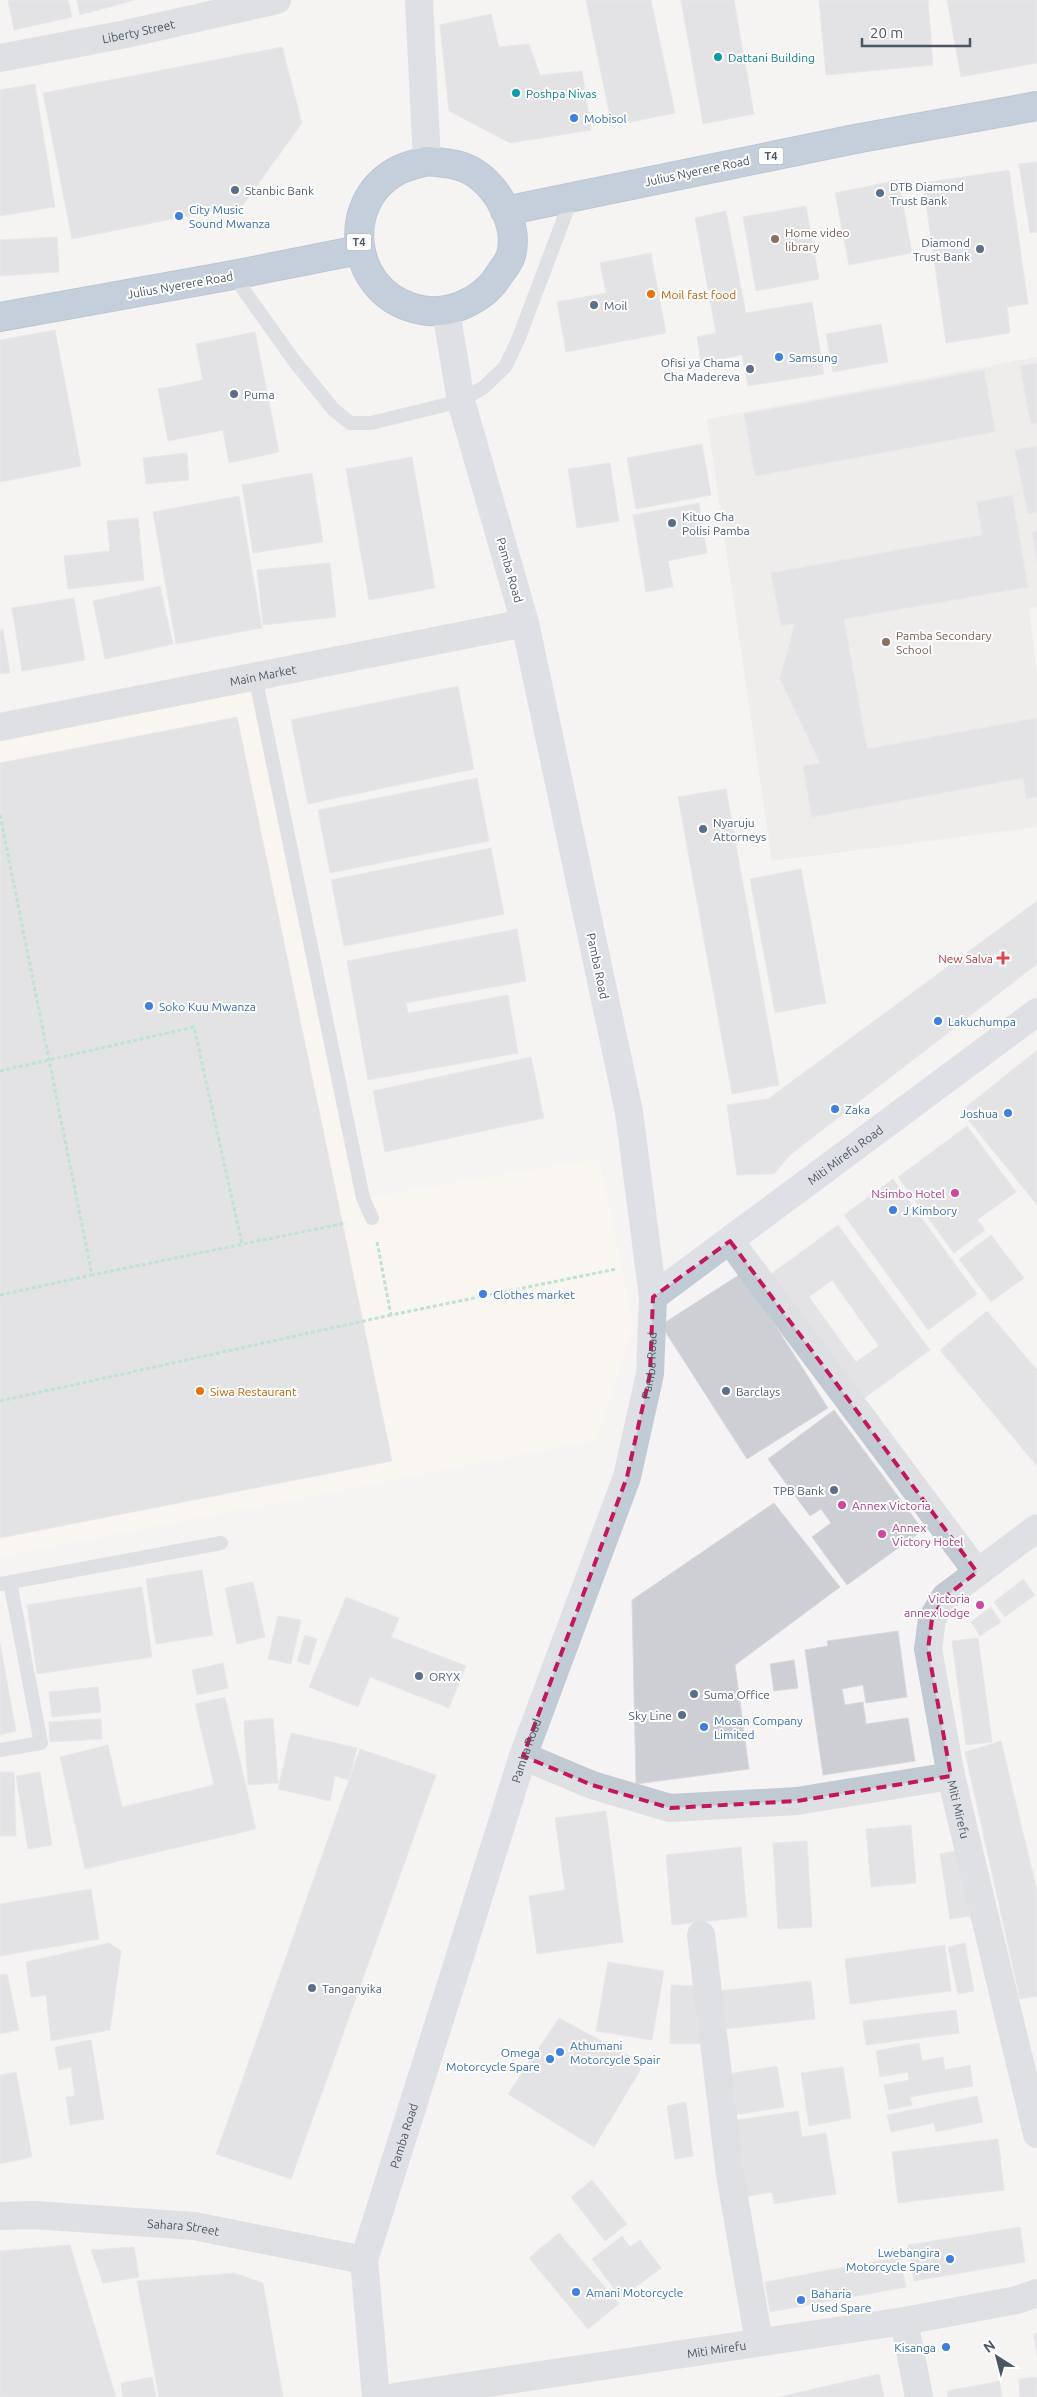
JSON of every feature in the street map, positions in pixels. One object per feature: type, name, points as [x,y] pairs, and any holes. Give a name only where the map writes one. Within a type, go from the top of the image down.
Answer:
[{"type":"highway","name":"Julius Nyerere Road","points":[[505,211],[855,139],[1037,106]]},
{"type":"highway","name":"T4","points":[[427,161],[452,163],[475,173],[493,189],[505,211],[513,232],[511,256],[492,285],[471,302],[446,311],[422,311],[400,304],[381,291],[367,272],[359,250],[360,220],[372,193],[393,173],[410,165],[427,161]]},
{"type":"highway","name":"Julius Nyerere Road","points":[[0,317],[359,250]]},
{"type":"main road","points":[[419,0],[427,161]]},
{"type":"main road","name":"Pamba Road","points":[[376,2397],[364,2260],[523,1756],[627,1477],[650,1374],[652,1297],[629,1112],[525,623],[461,402],[446,311]]},
{"type":"main road","name":"Miti Mirefu Road","points":[[652,1297],[1037,1012]]},
{"type":"street","name":"Liberty Street","points":[[0,58],[126,34],[277,0]]},
{"type":"street","name":"Main Market","points":[[0,727],[525,623]]},
{"type":"street","points":[[730,1241],[977,1572]]},
{"type":"street","name":"Miti Mirefu","points":[[1037,1528],[945,1597],[932,1619],[928,1649],[951,1776],[1037,2134]]},
{"type":"street","points":[[523,1756],[592,1786],[670,1808],[743,1806],[797,1801],[951,1776]]},
{"type":"street","points":[[701,1935],[730,2174],[759,2342]]},
{"type":"street","name":"Sahara Street","points":[[0,2216],[34,2215],[194,2226],[364,2260]]},
{"type":"street","name":"Miti Mirefu","points":[[394,2397],[904,2321],[1017,2300],[1037,2293]]},
{"type":"street","points":[[904,2321],[919,2397]]},
{"type":"lane","points":[[233,275],[295,362],[333,409],[350,423],[371,423],[461,402],[484,387],[505,366],[518,340],[572,197]]},
{"type":"lane","points":[[255,676],[363,1198],[372,1218]]},
{"type":"lane","points":[[0,1750],[40,1742],[5,1583],[221,1544]]},
{"type":"path","points":[[0,815],[92,1275]]},
{"type":"path","points":[[0,1071],[194,1027],[242,1244]]},
{"type":"path","points":[[0,1295],[372,1218],[391,1315]]},
{"type":"path","points":[[0,1401],[391,1315],[649,1262]]},
{"type":"highlighted area","points":[[730,1241],[977,1572],[945,1597],[932,1619],[928,1649],[951,1776],[797,1801],[670,1808],[592,1785],[523,1756],[627,1477],[650,1374],[653,1297]]},
{"type":"shaded area","name":"Pamba Secondary School","points":[[1037,357],[1037,607],[1029,609],[1037,675],[1037,827],[772,861],[707,419]]},
{"type":"shaded area","name":"Soko Kuu Mwanza","points":[[255,676],[364,1198],[599,1158],[633,1324],[597,1440],[0,1557],[0,727]]},
{"type":"building","points":[[8,0],[68,0],[72,17],[14,30]]},
{"type":"building","points":[[77,0],[135,0],[80,15]]},
{"type":"building","points":[[586,0],[651,0],[675,113],[612,126]]},
{"type":"building","name":"Dattani Building","points":[[681,0],[734,0],[754,114],[703,124]]},
{"type":"building","points":[[819,0],[928,0],[933,65],[826,75]]},
{"type":"building","points":[[947,0],[1037,0],[1037,63],[961,77]]},
{"type":"building","name":"Poshpa Nivas","points":[[491,14],[499,47],[529,44],[540,75],[582,71],[591,130],[510,143],[449,111],[440,25]]},
{"type":"building","points":[[282,47],[302,123],[243,205],[72,239],[43,93]]},
{"type":"building","points":[[35,84],[55,207],[0,216],[0,90]]},
{"type":"building","points":[[1037,162],[1037,232],[1030,233],[1019,164]]},
{"type":"building","points":[[1009,170],[1028,304],[1007,307],[1010,333],[946,343],[923,183]]},
{"type":"building","points":[[898,180],[912,253],[849,265],[835,193]]},
{"type":"building","points":[[806,206],[819,279],[756,291],[743,217]]},
{"type":"building","points":[[726,211],[746,313],[812,302],[824,374],[748,386],[742,355],[701,363],[697,337],[716,333],[695,218]]},
{"type":"building","points":[[57,237],[59,272],[0,276],[0,240]]},
{"type":"building","points":[[651,253],[666,333],[566,352],[557,302],[606,293],[600,263]]},
{"type":"building","points":[[881,324],[888,362],[833,372],[826,334]]},
{"type":"building","points":[[55,330],[81,466],[0,482],[0,340]]},
{"type":"building","points":[[255,332],[279,452],[229,463],[223,430],[168,441],[158,389],[203,380],[196,344]]},
{"type":"building","points":[[1037,363],[1037,423],[1031,424],[1020,366]]},
{"type":"building","points":[[984,370],[995,432],[755,476],[744,414]]},
{"type":"building","points":[[702,444],[711,495],[636,509],[627,458]]},
{"type":"building","points":[[1037,446],[1037,512],[1028,514],[1015,450]]},
{"type":"building","points":[[187,453],[189,480],[146,484],[143,458]]},
{"type":"building","points":[[412,457],[435,588],[369,600],[346,469]]},
{"type":"building","points":[[610,463],[619,521],[577,528],[568,469]]},
{"type":"building","points":[[312,473],[323,542],[253,553],[242,485]]},
{"type":"building","name":"Pamba Secondary School","points":[[1012,495],[1028,587],[844,619],[867,749],[1037,718],[1037,797],[1026,799],[1023,778],[812,817],[803,766],[820,763],[780,679],[795,623],[781,626],[771,573],[982,535],[977,502]]},
{"type":"building","points":[[239,496],[262,628],[176,644],[153,512]]},
{"type":"building","points":[[699,503],[707,553],[668,561],[673,587],[646,592],[633,515]]},
{"type":"building","points":[[138,518],[144,580],[68,589],[64,556],[110,551],[107,521]]},
{"type":"building","points":[[1037,531],[1037,561],[1032,532]]},
{"type":"building","points":[[330,563],[336,617],[263,625],[257,570]]},
{"type":"building","points":[[160,586],[173,644],[105,659],[93,601]]},
{"type":"building","points":[[74,598],[85,660],[22,671],[12,608]]},
{"type":"building","points":[[0,630],[3,630],[10,673],[0,674]]},
{"type":"building","points":[[458,686],[474,769],[308,804],[291,720]]},
{"type":"building","name":"Soko Kuu Mwanza","points":[[237,717],[392,1461],[0,1538],[0,763]]},
{"type":"building","points":[[477,778],[489,841],[330,873],[318,810]]},
{"type":"building","points":[[726,789],[779,1085],[732,1094],[678,797]]},
{"type":"building","points":[[491,848],[504,914],[344,946],[331,880]]},
{"type":"building","points":[[801,869],[826,1003],[775,1013],[750,879]]},
{"type":"building","points":[[1037,901],[1037,964],[790,1155],[774,1174],[737,1175],[727,1105],[768,1099]]},
{"type":"building","points":[[517,929],[526,981],[406,1003],[408,1013],[508,995],[518,1053],[368,1080],[347,961]]},
{"type":"building","points":[[1037,1051],[1037,1205],[961,1111]]},
{"type":"building","points":[[531,1057],[544,1118],[385,1152],[373,1091]]},
{"type":"building","points":[[967,1126],[1016,1192],[977,1220],[985,1230],[954,1253],[898,1177]]},
{"type":"building","points":[[893,1179],[977,1294],[928,1330],[844,1215]]},
{"type":"building","points":[[838,1225],[930,1350],[859,1402],[767,1277]],"holes":[[[832,1280],[879,1346],[856,1362],[809,1297]]]},
{"type":"building","points":[[991,1235],[1024,1278],[991,1302],[959,1259]]},
{"type":"building","points":[[742,1273],[828,1408],[747,1459],[661,1325]]},
{"type":"building","points":[[987,1311],[1037,1370],[1037,1466],[940,1350]]},
{"type":"building","points":[[834,1410],[923,1530],[847,1585],[812,1537],[831,1523],[821,1509],[810,1516],[768,1459]]},
{"type":"building","points":[[774,1503],[840,1587],[735,1665],[749,1769],[636,1784],[632,1600]]},
{"type":"building","points":[[202,1570],[213,1635],[156,1644],[146,1579]]},
{"type":"building","points":[[1023,1579],[1035,1595],[1005,1617],[994,1602]]},
{"type":"building","points":[[253,1582],[265,1637],[237,1644],[225,1588]]},
{"type":"building","points":[[142,1587],[152,1657],[37,1674],[27,1605]]},
{"type":"building","points":[[346,1597],[399,1618],[391,1637],[466,1666],[449,1708],[370,1677],[358,1707],[309,1687]]},
{"type":"building","points":[[991,1607],[1001,1622],[980,1636],[971,1622]]},
{"type":"building","points":[[278,1616],[301,1620],[291,1664],[268,1659]]},
{"type":"building","points":[[898,1631],[907,1697],[866,1703],[863,1685],[842,1689],[845,1705],[863,1702],[866,1724],[908,1718],[915,1761],[823,1775],[805,1650],[828,1646],[827,1641]]},
{"type":"building","points":[[305,1635],[317,1639],[309,1665],[297,1661]]},
{"type":"building","points":[[978,1638],[992,1742],[966,1745],[952,1641]]},
{"type":"building","points":[[0,1643],[16,1731],[0,1735]]},
{"type":"building","points":[[794,1660],[798,1688],[774,1691],[770,1664]]},
{"type":"building","points":[[223,1663],[228,1688],[197,1695],[192,1670]]},
{"type":"building","points":[[98,1687],[101,1712],[52,1717],[49,1692]]},
{"type":"building","points":[[225,1697],[256,1829],[85,1869],[60,1757],[108,1745],[122,1807],[214,1785],[195,1704]]},
{"type":"building","points":[[273,1718],[278,1783],[248,1785],[244,1721]]},
{"type":"building","points":[[101,1719],[102,1739],[50,1742],[49,1722]]},
{"type":"building","points":[[291,1733],[357,1748],[349,1780],[335,1776],[330,1801],[278,1789]]},
{"type":"building","points":[[1001,1741],[1037,1891],[1037,1996],[1020,1999],[965,1752]]},
{"type":"building","points":[[360,1749],[436,1775],[291,2179],[216,2154]]},
{"type":"building","points":[[0,1772],[14,1772],[16,1836],[0,1836]]},
{"type":"building","points":[[40,1772],[52,1845],[28,1849],[16,1776]]},
{"type":"building","points":[[606,1811],[623,1942],[537,1954],[529,1896],[565,1890],[555,1818]]},
{"type":"building","points":[[911,1825],[916,1883],[871,1887],[866,1829]]},
{"type":"building","points":[[807,1841],[812,1927],[778,1929],[773,1843]]},
{"type":"building","points":[[741,1847],[747,1917],[672,1925],[666,1855]]},
{"type":"building","points":[[960,1850],[970,1916],[950,1919],[940,1854]]},
{"type":"building","points":[[91,1889],[99,1939],[0,1956],[0,1904]]},
{"type":"building","points":[[109,1943],[121,1951],[110,2030],[51,2041],[46,1995],[31,1997],[26,1962]]},
{"type":"building","points":[[965,1943],[974,1991],[958,1994],[948,1947]]},
{"type":"building","points":[[945,1945],[951,1991],[850,2004],[845,1959]]},
{"type":"building","points":[[608,1962],[664,1971],[652,2040],[596,2031]]},
{"type":"building","points":[[7,1974],[19,2030],[0,2034],[0,1975]]},
{"type":"building","points":[[811,1981],[815,2019],[725,2029],[720,1991]]},
{"type":"building","points":[[671,1985],[702,1986],[701,2044],[670,2044]]},
{"type":"building","points":[[956,2010],[959,2033],[866,2045],[863,2021]]},
{"type":"building","points":[[559,2018],[644,2064],[594,2147],[508,2094]]},
{"type":"building","points":[[91,2040],[104,2119],[70,2125],[66,2097],[75,2096],[71,2067],[59,2070],[55,2047]]},
{"type":"building","points":[[919,2043],[922,2061],[943,2057],[945,2070],[970,2065],[973,2086],[910,2097],[912,2105],[889,2110],[884,2085],[909,2080],[908,2072],[880,2077],[876,2051]]},
{"type":"building","points":[[777,2066],[784,2107],[729,2116],[722,2075]]},
{"type":"building","points":[[843,2067],[851,2118],[809,2126],[801,2073]]},
{"type":"building","points":[[16,2072],[32,2157],[0,2164],[0,2075]]},
{"type":"building","points":[[977,2096],[983,2122],[936,2132],[934,2123],[891,2132],[887,2115]]},
{"type":"building","points":[[686,2102],[693,2156],[675,2159],[667,2106]]},
{"type":"building","points":[[798,2111],[802,2137],[826,2133],[836,2194],[774,2204],[772,2192],[742,2197],[731,2121]]},
{"type":"building","points":[[998,2139],[1004,2190],[898,2203],[892,2152]]},
{"type":"building","points":[[592,2180],[627,2224],[605,2241],[571,2197]]},
{"type":"building","points":[[1020,2227],[1025,2262],[914,2281],[908,2245]]},
{"type":"building","points":[[559,2233],[619,2304],[588,2329],[529,2258]]},
{"type":"building","points":[[622,2236],[630,2247],[640,2240],[661,2268],[621,2298],[592,2259]]},
{"type":"building","points":[[70,2245],[116,2397],[0,2397],[0,2251]]},
{"type":"building","points":[[134,2247],[139,2277],[103,2283],[91,2250]]},
{"type":"building","points":[[900,2257],[906,2287],[770,2312],[765,2282]]},
{"type":"building","points":[[234,2273],[263,2283],[283,2397],[159,2397],[137,2281]]},
{"type":"building","points":[[1037,2333],[1037,2355],[1034,2334]]},
{"type":"building","points":[[879,2374],[884,2397],[779,2397]]},
{"type":"building","points":[[152,2377],[156,2397],[123,2397],[121,2383]]},
{"type":"building","points":[[1037,2377],[1037,2397],[1020,2397],[1019,2379]]},
{"type":"building","points":[[1000,2381],[1002,2397],[948,2397],[947,2391]]},
{"type":"place","name":"Dattani Building","points":[[718,57]]},
{"type":"place","name":"Poshpa Nivas","points":[[516,93]]},
{"type":"place","name":"Mobisol","points":[[574,118]]},
{"type":"place","name":"Stanbic Bank","points":[[235,190]]},
{"type":"place","name":"DTB Diamond Trust Bank","points":[[880,193]]},
{"type":"place","name":"City Music Sound Mwanza","points":[[179,216]]},
{"type":"place","name":"Home video library","points":[[775,239]]},
{"type":"place","name":"Diamond Trust Bank","points":[[980,249]]},
{"type":"place","name":"Moil fast food","points":[[651,294]]},
{"type":"place","name":"Moil","points":[[594,305]]},
{"type":"place","name":"Samsung","points":[[779,357]]},
{"type":"place","name":"Ofisi ya Chama Cha Madereva","points":[[750,369]]},
{"type":"place","name":"Puma","points":[[234,394]]},
{"type":"place","name":"Kituo Cha Polisi Pamba","points":[[672,523]]},
{"type":"place","name":"Pamba Secondary School","points":[[886,642]]},
{"type":"place","name":"Nyaruju Attorneys","points":[[703,829]]},
{"type":"place","name":"New Salva","points":[[1003,958]]},
{"type":"place","name":"Soko Kuu Mwanza","points":[[149,1006]]},
{"type":"place","name":"Lakuchumpa","points":[[938,1021]]},
{"type":"place","name":"Zaka","points":[[835,1109]]},
{"type":"place","name":"Joshua","points":[[1008,1113]]},
{"type":"place","name":"Nsimbo Hotel","points":[[955,1193]]},
{"type":"place","name":"J Kimbory","points":[[893,1210]]},
{"type":"place","name":"Clothes market","points":[[483,1294]]},
{"type":"place","name":"Siwa Restaurant","points":[[200,1391]]},
{"type":"place","name":"Barclays","points":[[726,1391]]},
{"type":"place","name":"TPB Bank","points":[[834,1490]]},
{"type":"place","name":"Annex Victoria","points":[[842,1505]]},
{"type":"place","name":"Annex Victory Hotel","points":[[882,1534]]},
{"type":"place","name":"Victoria annex lodge","points":[[980,1605]]},
{"type":"place","name":"ORYX","points":[[419,1676]]},
{"type":"place","name":"Suma Office","points":[[694,1694]]},
{"type":"place","name":"Sky Line","points":[[682,1715]]},
{"type":"place","name":"Mosan Company Limited","points":[[704,1727]]},
{"type":"place","name":"Tanganyika","points":[[312,1988]]},
{"type":"place","name":"Athumani Motorcycle Spair","points":[[560,2052]]},
{"type":"place","name":"Omega Motorcycle Spare","points":[[550,2059]]},
{"type":"place","name":"Lwebangira Motorcycle Spare","points":[[950,2259]]},
{"type":"place","name":"Amani Motorcycle","points":[[576,2292]]},
{"type":"place","name":"Baharia Used Spare","points":[[801,2300]]},
{"type":"place","name":"Kisanga","points":[[946,2347]]}]
